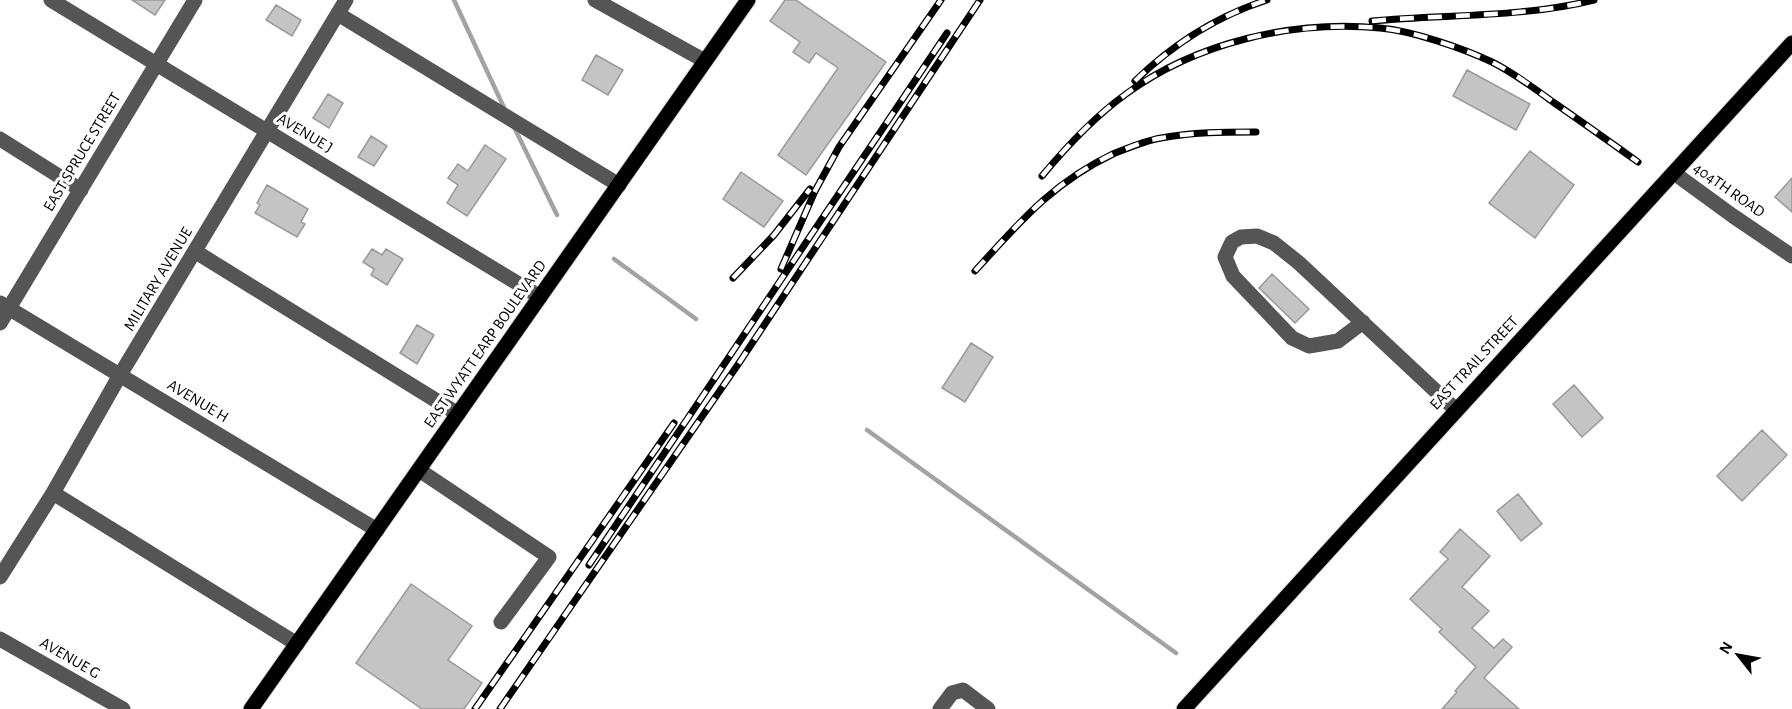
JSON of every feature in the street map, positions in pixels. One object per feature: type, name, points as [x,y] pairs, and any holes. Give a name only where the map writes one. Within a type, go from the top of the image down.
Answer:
[{"type":"main road","name":"EAST WYATT EARP BOULEVARD","points":[[251,709],[748,0]]},
{"type":"main road","name":"EAST TRAIL STREET","points":[[1184,709],[1792,43]]},
{"type":"street","name":"AVENUE J","points":[[51,0],[540,297]]},
{"type":"street","name":"EAST SPRUCE STREET","points":[[0,323],[5,305],[81,190],[195,0]]},
{"type":"street","points":[[595,0],[705,61]]},
{"type":"street","points":[[342,7],[618,185]]},
{"type":"street","name":"MILITARY AVENUE","points":[[0,577],[53,493],[120,375],[342,7]]},
{"type":"street","points":[[0,139],[81,190]]},
{"type":"street","name":"404TH ROAD","points":[[1674,173],[1732,216],[1792,256]]},
{"type":"street","points":[[1363,322],[1338,341],[1309,346],[1292,338],[1233,276],[1225,257],[1232,242],[1241,237],[1257,236],[1274,243],[1363,322],[1455,410]]},
{"type":"street","points":[[196,252],[458,414]]},
{"type":"street","name":"AVENUE H","points":[[5,305],[376,530]]},
{"type":"street","points":[[419,470],[549,558],[501,622]]},
{"type":"street","points":[[53,493],[297,644]]},
{"type":"street","name":"AVENUE G","points":[[0,639],[123,709]]},
{"type":"street","points":[[940,709],[952,693],[963,690],[988,709]]},
{"type":"building","points":[[132,0],[165,0],[155,15]]},
{"type":"building","points":[[785,0],[796,0],[886,62],[806,175],[778,155],[838,68],[816,53],[809,63],[793,52],[800,42],[770,21]]},
{"type":"building","points":[[276,5],[301,20],[292,36],[266,20]]},
{"type":"building","points":[[596,55],[623,70],[608,95],[582,80]]},
{"type":"building","points":[[1467,70],[1530,104],[1516,130],[1453,96]]},
{"type":"building","points":[[328,94],[343,103],[329,128],[313,118]]},
{"type":"building","points":[[371,136],[387,146],[374,166],[358,157]]},
{"type":"building","points":[[485,145],[506,159],[467,216],[447,203],[458,185],[448,178],[458,164],[468,171]]},
{"type":"building","points":[[1530,151],[1574,185],[1535,238],[1489,203]]},
{"type":"building","points":[[741,172],[783,201],[764,227],[723,199]]},
{"type":"building","points":[[1792,178],[1792,212],[1775,197]]},
{"type":"building","points":[[267,185],[308,209],[301,222],[305,224],[297,237],[255,213],[260,205],[257,203]]},
{"type":"building","points":[[372,249],[382,255],[386,249],[403,259],[387,285],[371,275],[374,269],[363,262]]},
{"type":"building","points":[[1272,274],[1309,309],[1295,323],[1259,288]]},
{"type":"building","points":[[417,325],[434,335],[417,364],[400,353]]},
{"type":"building","points":[[971,343],[993,357],[965,402],[942,388]]},
{"type":"building","points":[[1574,385],[1603,418],[1582,437],[1553,404]]},
{"type":"building","points":[[1762,430],[1787,455],[1742,501],[1717,476]]},
{"type":"building","points":[[1518,494],[1542,524],[1521,541],[1497,511]]},
{"type":"building","points":[[1460,529],[1490,556],[1462,587],[1489,611],[1472,628],[1494,648],[1503,639],[1512,647],[1484,678],[1519,709],[1442,709],[1476,667],[1439,632],[1442,629],[1410,599],[1448,559],[1440,552]]},
{"type":"building","points":[[411,584],[472,626],[448,660],[482,683],[464,709],[422,709],[356,663]]},
{"type":"waterway","points":[[454,0],[506,112]]},
{"type":"waterway","points":[[514,127],[557,215]]},
{"type":"waterway","points":[[614,259],[696,319]]},
{"type":"waterway","points":[[867,430],[1176,653]]},
{"type":"railway","points":[[781,269],[815,191],[839,147],[941,0]]},
{"type":"railway","points":[[500,709],[739,363],[980,0]]},
{"type":"railway","points":[[1135,81],[1164,55],[1196,33],[1230,14],[1267,0]]},
{"type":"railway","points":[[1372,21],[1511,13],[1594,0]]},
{"type":"railway","points":[[1042,176],[1081,132],[1114,103],[1154,76],[1183,61],[1247,38],[1280,32],[1347,26],[1380,28],[1422,36],[1492,62],[1524,81],[1638,162]]},
{"type":"railway","points":[[589,565],[947,33]]},
{"type":"railway","points":[[975,271],[1054,191],[1091,165],[1113,154],[1148,141],[1173,136],[1256,132]]},
{"type":"railway","points":[[733,278],[774,235],[810,189]]},
{"type":"railway","points":[[475,709],[674,423]]}]
